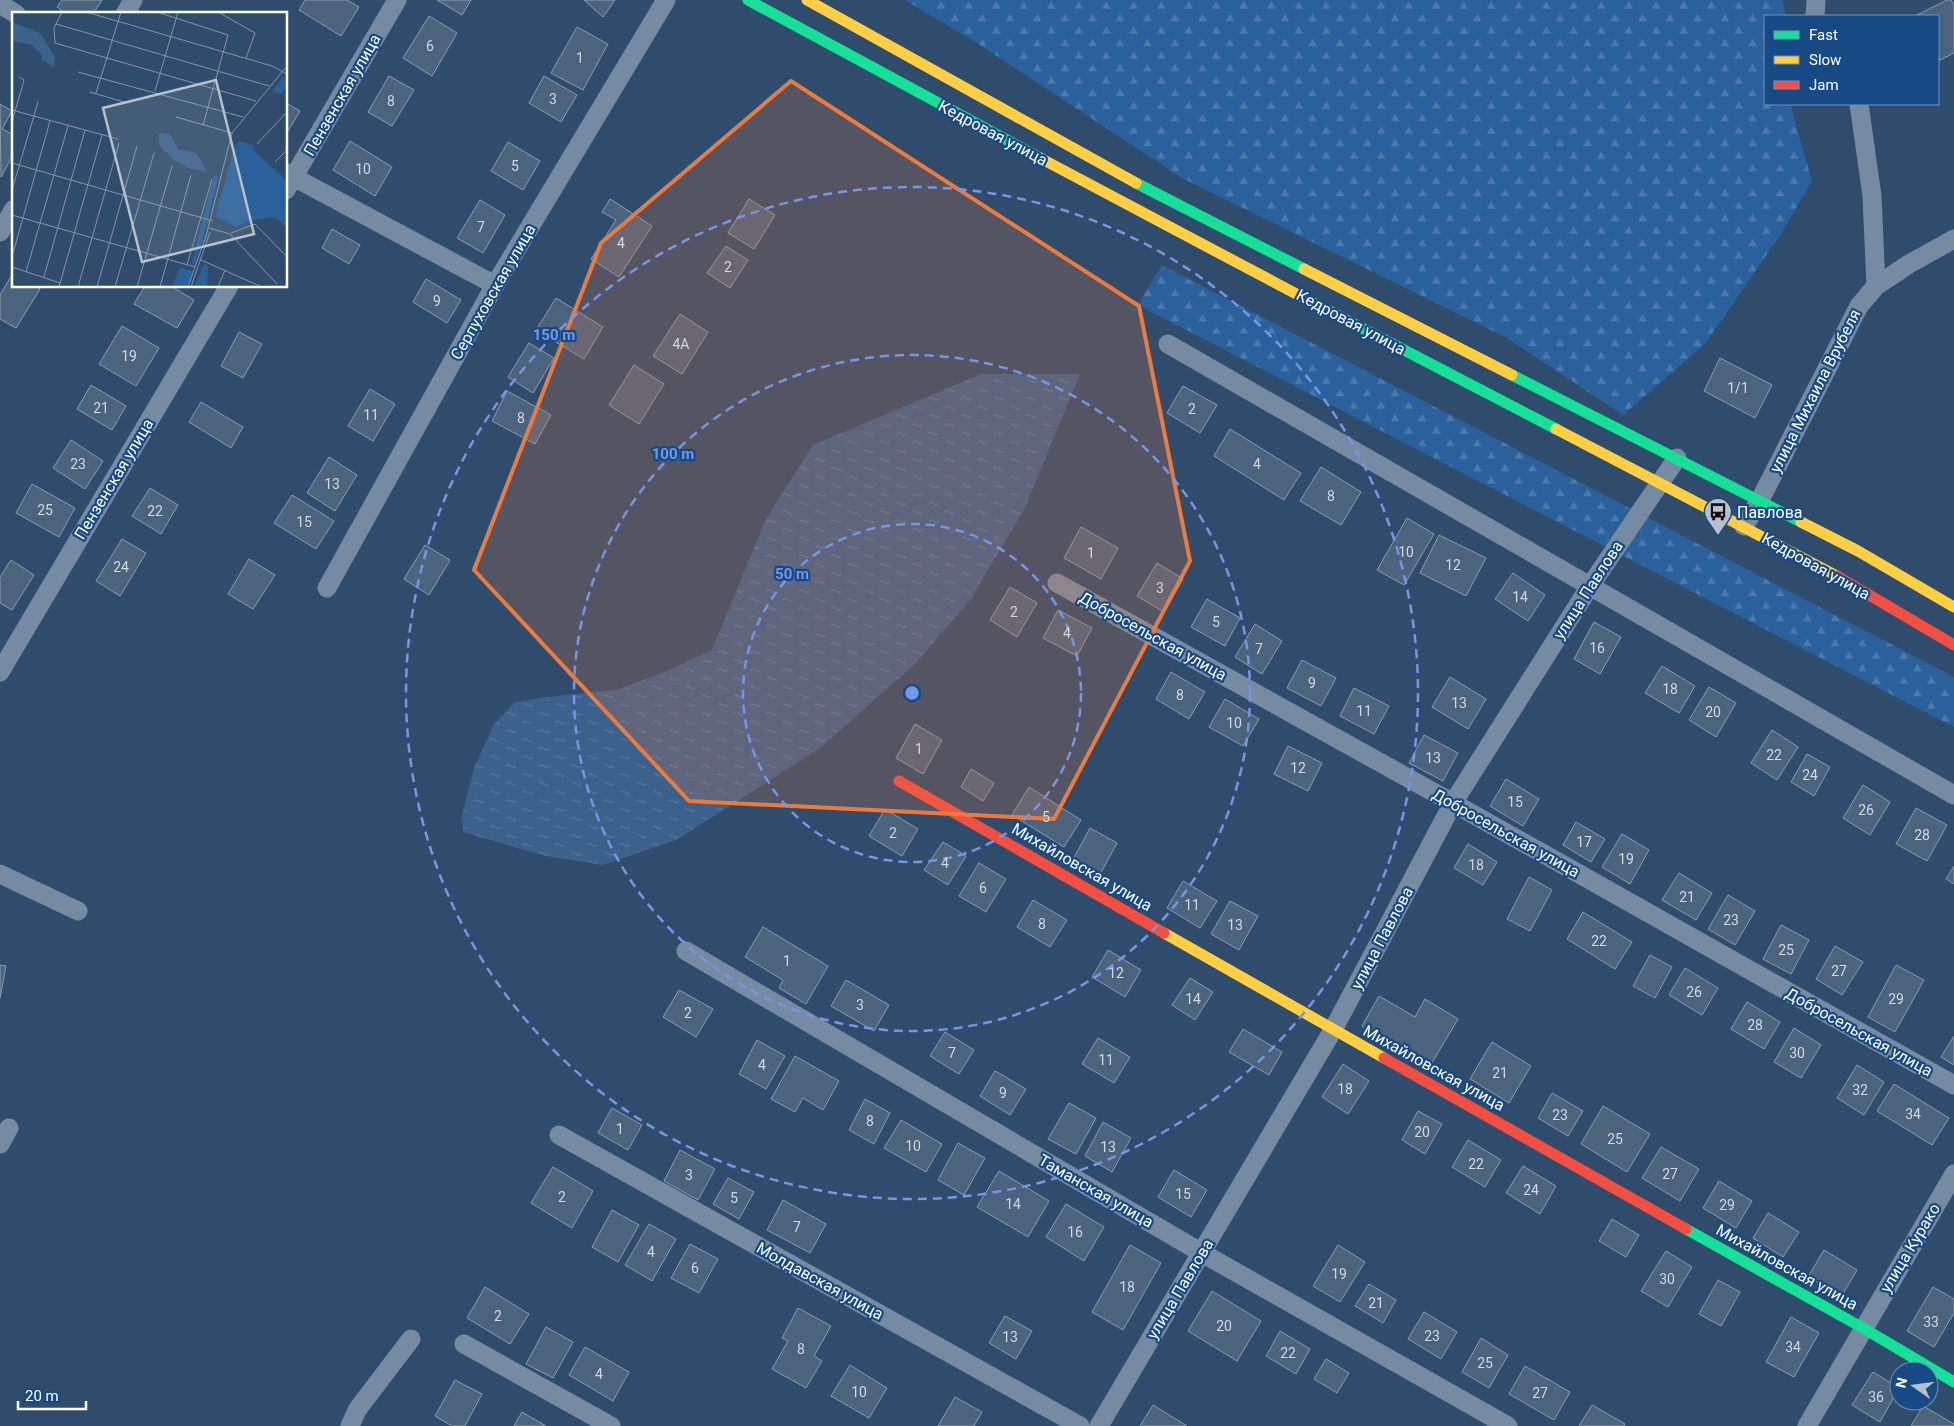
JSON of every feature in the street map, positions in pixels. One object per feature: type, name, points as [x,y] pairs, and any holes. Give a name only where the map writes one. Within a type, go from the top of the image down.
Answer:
[{"type":"main road","name":"Кедровая улица","points":[[748,0],[1127,205],[1744,526],[1839,577],[1954,645]]},
{"type":"main road","name":"Кедровая улица","points":[[807,0],[1148,190],[1858,550],[1954,607]]},
{"type":"main road","name":"Михайловская улица","points":[[899,781],[1334,1030],[1863,1328],[1954,1382]]},
{"type":"street","points":[[126,12],[133,0]]},
{"type":"street","name":"Пензенская улица","points":[[289,180],[397,0]]},
{"type":"street","name":"Серпуховская улица","points":[[327,588],[495,285],[666,0]]},
{"type":"street","points":[[1815,15],[1816,0]]},
{"type":"street","points":[[0,4],[13,12]]},
{"type":"street","points":[[1859,105],[1872,196],[1876,286]]},
{"type":"street","points":[[289,180],[495,285]]},
{"type":"street","points":[[0,232],[12,212]]},
{"type":"street","name":"улица Михаила Врубеля","points":[[1744,526],[1760,500],[1859,306],[1876,286],[1909,264],[1954,239]]},
{"type":"street","name":"Пензенская улица","points":[[0,672],[228,288]]},
{"type":"street","points":[[1168,344],[1954,795]]},
{"type":"street","name":"улица Павлова","points":[[1099,1426],[1334,1030],[1453,803],[1590,586],[1677,458]]},
{"type":"street","name":"Добросельская улица","points":[[1057,583],[1954,1085]]},
{"type":"street","points":[[0,874],[78,911]]},
{"type":"street","name":"Таманская улица","points":[[686,951],[1202,1253],[1508,1426]]},
{"type":"street","name":"Молдавская улица","points":[[560,1135],[1080,1426]]},
{"type":"street","name":"улица Курако","points":[[1807,1426],[1954,1174]]},
{"type":"street","points":[[350,1426],[356,1410],[411,1339]]},
{"type":"street","points":[[464,1344],[611,1426]]},
{"type":"highlighted area","points":[[791,81],[1139,306],[1190,561],[1054,819],[689,801],[474,570],[601,243]]},
{"type":"green space","points":[[905,0],[1782,0],[1786,15],[1764,15],[1764,105],[1790,105],[1812,181],[1779,237],[1705,344],[1623,415],[1507,338],[1182,178],[977,43]]},
{"type":"green space","points":[[1162,265],[1954,677],[1954,727],[1138,305]]},
{"type":"water","points":[[981,374],[1080,374],[1025,508],[971,599],[916,663],[819,749],[676,840],[603,865],[545,856],[463,832],[462,815],[474,768],[494,724],[515,702],[617,690],[669,670],[712,650],[766,519],[813,445]]},
{"type":"building","points":[[62,0],[102,0],[94,12],[64,12],[57,7]]},
{"type":"building","points":[[305,0],[347,0],[359,7],[341,36],[299,10]]},
{"type":"building","points":[[437,0],[471,0],[462,15]]},
{"type":"building","points":[[584,0],[615,0],[603,17]]},
{"type":"building","points":[[1947,0],[1951,0],[1954,5],[1954,53],[1939,60],[1939,15],[1917,15]]},
{"type":"building","points":[[429,16],[457,33],[432,76],[403,58]]},
{"type":"building","points":[[577,27],[608,44],[583,90],[551,73]]},
{"type":"building","points":[[389,76],[414,90],[392,126],[368,112]]},
{"type":"building","points":[[544,76],[577,95],[561,122],[529,103]]},
{"type":"building","points":[[0,104],[12,111],[2,129],[12,134],[12,157],[1,177]]},
{"type":"building","points":[[288,104],[300,111],[288,131]]},
{"type":"building","points":[[350,141],[392,167],[375,196],[333,170]]},
{"type":"building","points":[[508,142],[540,161],[523,190],[491,171]]},
{"type":"building","points":[[610,199],[652,226],[619,277],[591,259],[616,220],[602,212]]},
{"type":"building","points":[[749,199],[775,215],[754,249],[728,233]]},
{"type":"building","points":[[480,200],[505,215],[483,253],[457,238]]},
{"type":"building","points":[[332,229],[360,245],[349,264],[322,248]]},
{"type":"building","points":[[726,246],[748,260],[730,288],[707,273]]},
{"type":"building","points":[[12,275],[12,288],[40,289],[16,328],[0,319],[0,295]]},
{"type":"building","points":[[426,279],[461,300],[447,323],[413,302]]},
{"type":"building","points":[[144,288],[174,288],[194,300],[177,328],[134,304]]},
{"type":"building","points":[[556,298],[603,327],[584,359],[536,330]]},
{"type":"building","points":[[680,314],[708,332],[682,374],[653,356]]},
{"type":"building","points":[[122,326],[159,348],[136,386],[99,364]]},
{"type":"building","points":[[239,332],[262,344],[243,378],[221,366]]},
{"type":"building","points":[[529,343],[554,358],[533,393],[508,377]]},
{"type":"building","points":[[1720,358],[1772,385],[1755,418],[1704,391]]},
{"type":"building","points":[[634,365],[664,384],[639,424],[609,405]]},
{"type":"building","points":[[91,385],[126,406],[112,430],[77,409]]},
{"type":"building","points":[[1183,386],[1217,405],[1200,433],[1167,413]]},
{"type":"building","points":[[370,389],[395,404],[373,441],[348,426]]},
{"type":"building","points":[[507,391],[551,415],[535,444],[492,421]]},
{"type":"building","points":[[201,402],[243,427],[231,448],[189,422]]},
{"type":"building","points":[[1230,429],[1301,473],[1284,500],[1214,456]]},
{"type":"building","points":[[71,440],[103,461],[85,489],[53,468]]},
{"type":"building","points":[[329,457],[357,475],[335,511],[307,493]]},
{"type":"building","points":[[1321,467],[1361,492],[1341,525],[1300,501]]},
{"type":"building","points":[[32,484],[75,508],[59,537],[16,513]]},
{"type":"building","points":[[150,488],[178,505],[161,534],[132,516]]},
{"type":"building","points":[[292,495],[334,521],[316,549],[274,523]]},
{"type":"building","points":[[1407,518],[1434,534],[1404,585],[1377,570]]},
{"type":"building","points":[[1081,527],[1118,548],[1101,579],[1064,558]]},
{"type":"building","points":[[1439,535],[1486,558],[1466,596],[1420,573]]},
{"type":"building","points":[[122,539],[146,553],[120,596],[96,581]]},
{"type":"building","points":[[425,545],[450,560],[429,595],[404,579]]},
{"type":"building","points":[[249,559],[275,575],[253,609],[228,594]]},
{"type":"building","points":[[11,560],[34,575],[12,610],[0,603],[0,577]]},
{"type":"building","points":[[1157,563],[1183,579],[1164,612],[1137,596]]},
{"type":"building","points":[[1513,573],[1545,595],[1528,621],[1495,599]]},
{"type":"building","points":[[1010,587],[1037,603],[1017,637],[990,620]]},
{"type":"building","points":[[1207,599],[1240,618],[1225,646],[1191,627]]},
{"type":"building","points":[[1058,610],[1092,628],[1077,656],[1043,638]]},
{"type":"building","points":[[1594,622],[1621,637],[1600,674],[1574,659]]},
{"type":"building","points":[[1255,624],[1282,641],[1262,674],[1235,657]]},
{"type":"building","points":[[1302,660],[1336,678],[1321,706],[1287,688]]},
{"type":"building","points":[[1662,666],[1695,686],[1679,713],[1645,693]]},
{"type":"building","points":[[1171,672],[1205,692],[1189,719],[1156,699]]},
{"type":"building","points":[[1450,677],[1486,699],[1468,729],[1432,707]]},
{"type":"building","points":[[1709,687],[1736,703],[1716,737],[1689,720]]},
{"type":"building","points":[[1354,688],[1389,706],[1374,734],[1340,716]]},
{"type":"building","points":[[1225,699],[1259,719],[1243,746],[1209,727]]},
{"type":"building","points":[[915,724],[942,740],[923,774],[896,758]]},
{"type":"building","points":[[1772,730],[1798,747],[1777,780],[1751,763]]},
{"type":"building","points":[[1424,735],[1458,753],[1443,781],[1409,763]]},
{"type":"building","points":[[1288,746],[1322,763],[1308,791],[1274,774]]},
{"type":"building","points":[[1807,754],[1830,767],[1814,796],[1791,782]]},
{"type":"building","points":[[971,769],[994,783],[983,801],[961,787]]},
{"type":"building","points":[[1506,779],[1539,799],[1523,826],[1490,806]]},
{"type":"building","points":[[1863,785],[1890,802],[1870,835],[1843,818]]},
{"type":"building","points":[[1029,787],[1081,820],[1064,847],[1012,815]]},
{"type":"building","points":[[1916,808],[1947,825],[1927,861],[1896,844]]},
{"type":"building","points":[[885,809],[918,829],[902,856],[869,836]]},
{"type":"building","points":[[1576,822],[1605,839],[1591,862],[1563,845]]},
{"type":"building","points":[[1090,828],[1117,843],[1097,880],[1070,865]]},
{"type":"building","points":[[1622,834],[1649,850],[1630,884],[1602,867]]},
{"type":"building","points":[[943,842],[966,856],[948,885],[924,870]]},
{"type":"building","points":[[1468,844],[1497,862],[1483,885],[1454,868]]},
{"type":"building","points":[[979,863],[1006,879],[986,912],[959,896]]},
{"type":"building","points":[[1954,866],[1954,884],[1946,879]]},
{"type":"building","points":[[1679,873],[1712,893],[1696,920],[1662,900]]},
{"type":"building","points":[[1529,877],[1552,890],[1530,931],[1507,919]]},
{"type":"building","points":[[1183,881],[1217,901],[1200,928],[1167,908]]},
{"type":"building","points":[[1728,895],[1755,911],[1735,945],[1708,929]]},
{"type":"building","points":[[1033,900],[1067,920],[1050,947],[1017,927]]},
{"type":"building","points":[[1230,901],[1258,916],[1239,950],[1211,934]]},
{"type":"building","points":[[1583,912],[1632,942],[1615,969],[1567,939]]},
{"type":"building","points":[[1781,925],[1809,940],[1791,974],[1763,959]]},
{"type":"building","points":[[763,927],[828,966],[806,1004],[779,988],[783,980],[745,957]]},
{"type":"building","points":[[1835,946],[1863,962],[1842,995],[1816,979]]},
{"type":"building","points":[[1108,950],[1141,970],[1125,997],[1092,977]]},
{"type":"building","points":[[1650,955],[1672,967],[1655,998],[1633,986]]},
{"type":"building","points":[[0,965],[6,966],[0,998]]},
{"type":"building","points":[[1896,965],[1924,980],[1895,1032],[1868,1017]]},
{"type":"building","points":[[1685,968],[1718,988],[1702,1015],[1669,995]]},
{"type":"building","points":[[1190,978],[1213,992],[1195,1020],[1172,1005]]},
{"type":"building","points":[[846,980],[889,1005],[874,1031],[831,1006]]},
{"type":"building","points":[[679,990],[713,1009],[696,1037],[663,1017]]},
{"type":"building","points":[[1379,996],[1415,1017],[1425,999],[1458,1019],[1430,1066],[1362,1026]]},
{"type":"building","points":[[1747,1002],[1780,1022],[1764,1049],[1731,1029]]},
{"type":"building","points":[[1794,1028],[1821,1045],[1801,1078],[1774,1062]]},
{"type":"building","points":[[1243,1029],[1282,1052],[1269,1075],[1229,1052]]},
{"type":"building","points":[[945,1032],[974,1050],[959,1074],[930,1056]]},
{"type":"building","points":[[1954,1036],[1954,1065],[1941,1057]]},
{"type":"building","points":[[1098,1038],[1130,1057],[1114,1083],[1082,1064]]},
{"type":"building","points":[[757,1040],[785,1056],[766,1089],[739,1074]]},
{"type":"building","points":[[1492,1042],[1531,1066],[1509,1103],[1470,1079]]},
{"type":"building","points":[[795,1056],[839,1081],[823,1110],[803,1098],[795,1112],[771,1099]]},
{"type":"building","points":[[1343,1064],[1369,1081],[1348,1114],[1322,1097]]},
{"type":"building","points":[[1857,1065],[1884,1082],[1864,1115],[1837,1098]]},
{"type":"building","points":[[995,1071],[1026,1089],[1010,1115],[980,1096]]},
{"type":"building","points":[[1894,1084],[1949,1118],[1932,1145],[1877,1111]]},
{"type":"building","points":[[1552,1093],[1583,1111],[1568,1136],[1538,1118]]},
{"type":"building","points":[[865,1099],[890,1113],[874,1144],[849,1130]]},
{"type":"building","points":[[1069,1103],[1096,1118],[1076,1154],[1048,1139]]},
{"type":"building","points":[[1603,1106],[1650,1134],[1627,1172],[1581,1144]]},
{"type":"building","points":[[612,1108],[642,1125],[628,1150],[598,1133]]},
{"type":"building","points":[[1418,1111],[1442,1124],[1425,1154],[1402,1140]]},
{"type":"building","points":[[901,1120],[942,1144],[926,1172],[884,1148]]},
{"type":"building","points":[[1103,1122],[1131,1138],[1112,1172],[1085,1156]]},
{"type":"building","points":[[1468,1140],[1501,1160],[1485,1187],[1452,1167]]},
{"type":"building","points":[[958,1143],[985,1158],[964,1195],[938,1180]]},
{"type":"building","points":[[1661,1147],[1699,1169],[1680,1201],[1642,1178]]},
{"type":"building","points":[[680,1150],[715,1169],[698,1200],[664,1181]]},
{"type":"building","points":[[1523,1166],[1556,1186],[1540,1214],[1506,1193]]},
{"type":"building","points":[[553,1167],[593,1191],[572,1228],[531,1203]]},
{"type":"building","points":[[1174,1170],[1207,1190],[1191,1217],[1158,1197]]},
{"type":"building","points":[[999,1171],[1049,1201],[1028,1237],[977,1207]]},
{"type":"building","points":[[728,1178],[754,1192],[739,1219],[713,1204]]},
{"type":"building","points":[[1719,1181],[1752,1201],[1736,1228],[1703,1208]]},
{"type":"building","points":[[783,1200],[826,1224],[810,1253],[767,1230]]},
{"type":"building","points":[[1066,1204],[1104,1227],[1084,1261],[1046,1237]]},
{"type":"building","points":[[612,1210],[639,1225],[618,1262],[592,1247]]},
{"type":"building","points":[[1768,1213],[1799,1232],[1783,1257],[1753,1238]]},
{"type":"building","points":[[1612,1219],[1639,1235],[1626,1257],[1599,1241]]},
{"type":"building","points":[[649,1224],[676,1239],[652,1281],[625,1265]]},
{"type":"building","points":[[690,1244],[718,1259],[699,1293],[671,1278]]},
{"type":"building","points":[[1130,1245],[1161,1263],[1123,1330],[1092,1312]]},
{"type":"building","points":[[1338,1245],[1365,1262],[1340,1302],[1313,1286]]},
{"type":"building","points":[[1824,1250],[1857,1270],[1841,1297],[1808,1277]]},
{"type":"building","points":[[1666,1251],[1692,1267],[1668,1307],[1641,1291]]},
{"type":"building","points":[[1718,1280],[1740,1292],[1721,1326],[1699,1314]]},
{"type":"building","points":[[1369,1284],[1396,1300],[1383,1323],[1355,1306]]},
{"type":"building","points":[[485,1287],[529,1314],[510,1344],[467,1318]]},
{"type":"building","points":[[1933,1287],[1954,1299],[1954,1313],[1934,1347],[1907,1331]]},
{"type":"building","points":[[1212,1291],[1261,1321],[1237,1361],[1188,1331]]},
{"type":"building","points":[[798,1308],[831,1326],[814,1356],[822,1361],[806,1388],[772,1369],[788,1341],[782,1338]]},
{"type":"building","points":[[1424,1312],[1457,1332],[1441,1359],[1408,1339]]},
{"type":"building","points":[[1005,1316],[1032,1331],[1016,1359],[989,1343]]},
{"type":"building","points":[[1791,1317],[1819,1333],[1794,1377],[1766,1362]]},
{"type":"building","points":[[546,1327],[573,1342],[553,1378],[526,1364]]},
{"type":"building","points":[[1280,1331],[1310,1349],[1296,1374],[1266,1356]]},
{"type":"building","points":[[1481,1338],[1508,1355],[1489,1388],[1462,1372]]},
{"type":"building","points":[[585,1347],[629,1372],[613,1401],[569,1375]]},
{"type":"building","points":[[1326,1359],[1349,1373],[1337,1393],[1314,1379]]},
{"type":"building","points":[[850,1365],[887,1388],[869,1418],[831,1396]]},
{"type":"building","points":[[1525,1366],[1570,1392],[1554,1420],[1509,1394]]},
{"type":"building","points":[[1873,1372],[1889,1382],[1889,1406],[1880,1422],[1852,1405]]},
{"type":"building","points":[[455,1380],[482,1394],[465,1426],[452,1426],[435,1416]]},
{"type":"building","points":[[955,1397],[982,1412],[974,1426],[938,1426]]},
{"type":"building","points":[[1153,1405],[1187,1426],[1140,1426]]},
{"type":"building","points":[[1592,1405],[1625,1424],[1624,1426],[1579,1426]]},
{"type":"building","points":[[1920,1411],[1932,1411],[1954,1424],[1954,1426],[1911,1426]]},
{"type":"building","points":[[522,1412],[546,1426],[514,1426]]},
{"type":"traffic: fast","points":[[748,0],[1040,158]]},
{"type":"traffic: fast","points":[[1136,183],[1304,269]]},
{"type":"traffic: fast","points":[[1302,297],[1556,429]]},
{"type":"traffic: fast","points":[[1512,375],[1801,522]]},
{"type":"traffic: fast","points":[[1686,1229],[1863,1328],[1954,1382]]},
{"type":"traffic: slow","points":[[807,0],[1136,183]]},
{"type":"traffic: slow","points":[[1040,158],[1302,297]]},
{"type":"traffic: slow","points":[[1304,269],[1512,375]]},
{"type":"traffic: slow","points":[[1556,429],[1837,576]]},
{"type":"traffic: slow","points":[[1801,522],[1858,551],[1954,607]]},
{"type":"traffic: slow","points":[[1164,933],[1384,1058]]},
{"type":"traffic: jam","points":[[1837,576],[1954,645]]},
{"type":"traffic: jam","points":[[899,781],[1164,933]]},
{"type":"traffic: jam","points":[[1384,1058],[1686,1229]]},
{"type":"place","name":"Павлова","points":[[1718,536]]}]
